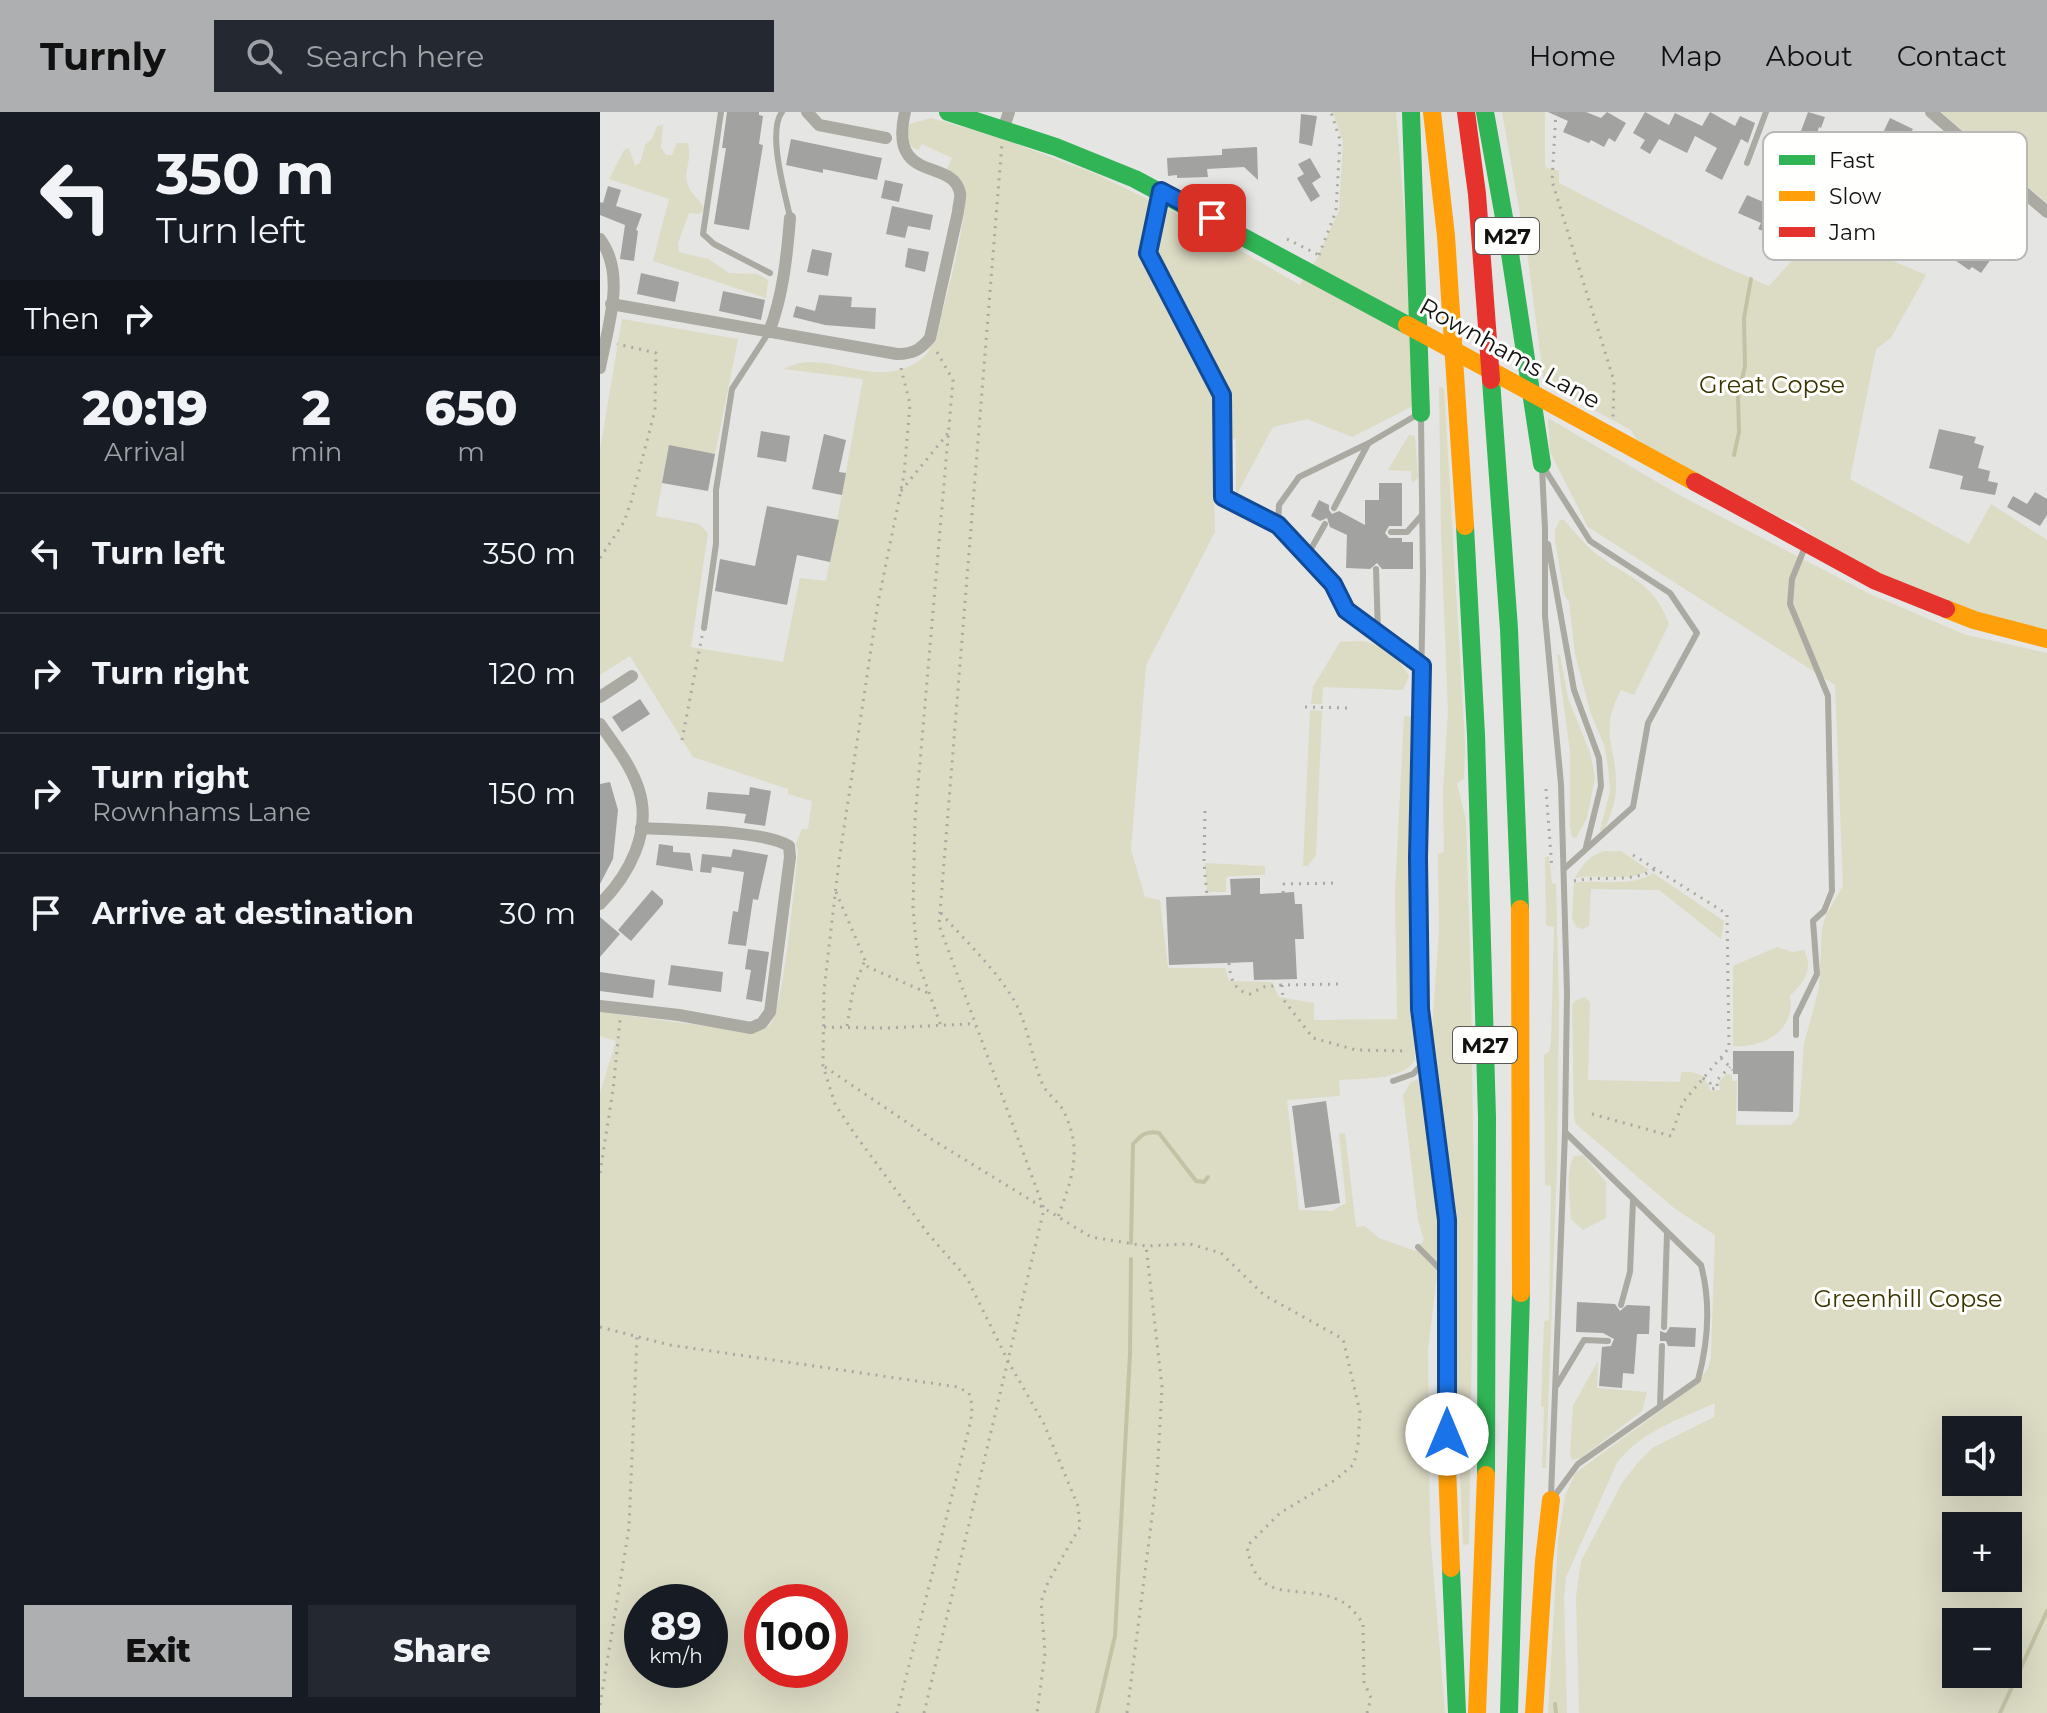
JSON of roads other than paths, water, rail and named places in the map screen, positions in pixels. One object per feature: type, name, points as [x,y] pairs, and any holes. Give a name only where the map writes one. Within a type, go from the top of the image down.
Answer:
[{"type":"main road","name":"Rownhams Lane","points":[[948,112],[1006,120],[1161,191],[1903,594],[1974,620],[2047,639]]},
{"type":"main road","points":[[1411,112],[1421,413]]},
{"type":"main road","name":"M27","points":[[1432,112],[1446,236],[1460,427],[1476,735],[1487,1117],[1486,1486],[1477,1713]]},
{"type":"main road","name":"M27","points":[[1466,112],[1477,194],[1509,629],[1520,873],[1522,1274],[1509,1713]]},
{"type":"main road","name":"M27","points":[[1485,112],[1542,464]]},
{"type":"main road","points":[[1446,1276],[1447,1466],[1457,1713]]},
{"type":"main road","points":[[1534,1713],[1551,1500]]},
{"type":"street","points":[[807,112],[819,125],[880,137],[877,121]]},
{"type":"street","points":[[611,304],[897,354],[909,354],[921,349],[930,338],[960,192],[954,181],[908,156],[900,133],[905,112]]},
{"type":"street","points":[[1931,112],[1954,132]]},
{"type":"street","points":[[2027,195],[2047,212]]},
{"type":"street","points":[[769,332],[787,255],[790,218]]},
{"type":"street","points":[[600,239],[610,256],[614,276],[600,368]]},
{"type":"street","points":[[600,697],[632,676]]},
{"type":"street","points":[[600,724],[624,759],[639,790],[641,828],[627,872],[600,904]]},
{"type":"street","points":[[600,1006],[751,1028],[762,1023],[770,1012],[789,846],[779,840],[641,828]]},
{"type":"lane","points":[[721,112],[703,234],[714,244],[770,273]]},
{"type":"lane","points":[[782,112],[776,119],[776,141],[790,218]]},
{"type":"lane","points":[[1747,163],[1766,112]]},
{"type":"lane","points":[[1161,191],[1148,253],[1222,395],[1223,497],[1278,525],[1333,584],[1346,610],[1422,666]]},
{"type":"lane","points":[[704,628],[716,544],[716,490],[732,389],[769,332]]},
{"type":"lane","points":[[1278,525],[1279,505],[1299,477],[1369,443],[1421,413],[1420,1009],[1447,1220],[1446,1276]]},
{"type":"lane","points":[[1334,508],[1369,443]]},
{"type":"lane","points":[[1542,464],[1545,616],[1561,784],[1565,868],[1565,1132],[1551,1500]]},
{"type":"lane","points":[[1542,464],[1590,541],[1670,593],[1697,633],[1648,723],[1633,807],[1565,868]]},
{"type":"lane","points":[[1391,532],[1407,532],[1422,515]]},
{"type":"lane","points":[[1307,556],[1325,524]]},
{"type":"lane","points":[[1545,528],[1574,690],[1599,758],[1601,786],[1586,847]]},
{"type":"lane","points":[[1796,1035],[1796,1017],[1817,974],[1813,921],[1824,911],[1832,891],[1828,696],[1790,604],[1792,579],[1807,544]]},
{"type":"lane","points":[[1376,569],[1378,633]]},
{"type":"lane","points":[[1393,1081],[1413,1074],[1425,1061]]},
{"type":"lane","points":[[1551,1500],[1578,1464],[1698,1380],[1706,1349],[1706,1285],[1701,1265],[1565,1132]]},
{"type":"lane","points":[[1621,1305],[1630,1272],[1633,1201]]},
{"type":"lane","points":[[1664,1327],[1667,1233]]},
{"type":"lane","points":[[1418,1247],[1446,1276]]},
{"type":"lane","points":[[1556,1387],[1584,1340],[1608,1341]]},
{"type":"lane","points":[[1660,1407],[1662,1346]]},
{"type":"waterway","points":[[1734,455],[1739,432],[1738,397],[1745,366],[1744,318],[1751,279]]},
{"type":"waterway","points":[[1131,1243],[1133,1144],[1139,1138],[1148,1133],[1159,1133],[1196,1181],[1204,1182],[1208,1177]]},
{"type":"waterway","points":[[1097,1713],[1115,1636],[1130,1354],[1131,1259]]},
{"type":"waterway","points":[[2000,1713],[2047,1611]]},
{"type":"waterway","points":[[1555,1704],[1556,1713]]},
{"type":"park label","name":"Great Copse","points":[[1772,384]]},
{"type":"park label","name":"Greenhill Copse","points":[[1908,1298]]}]
